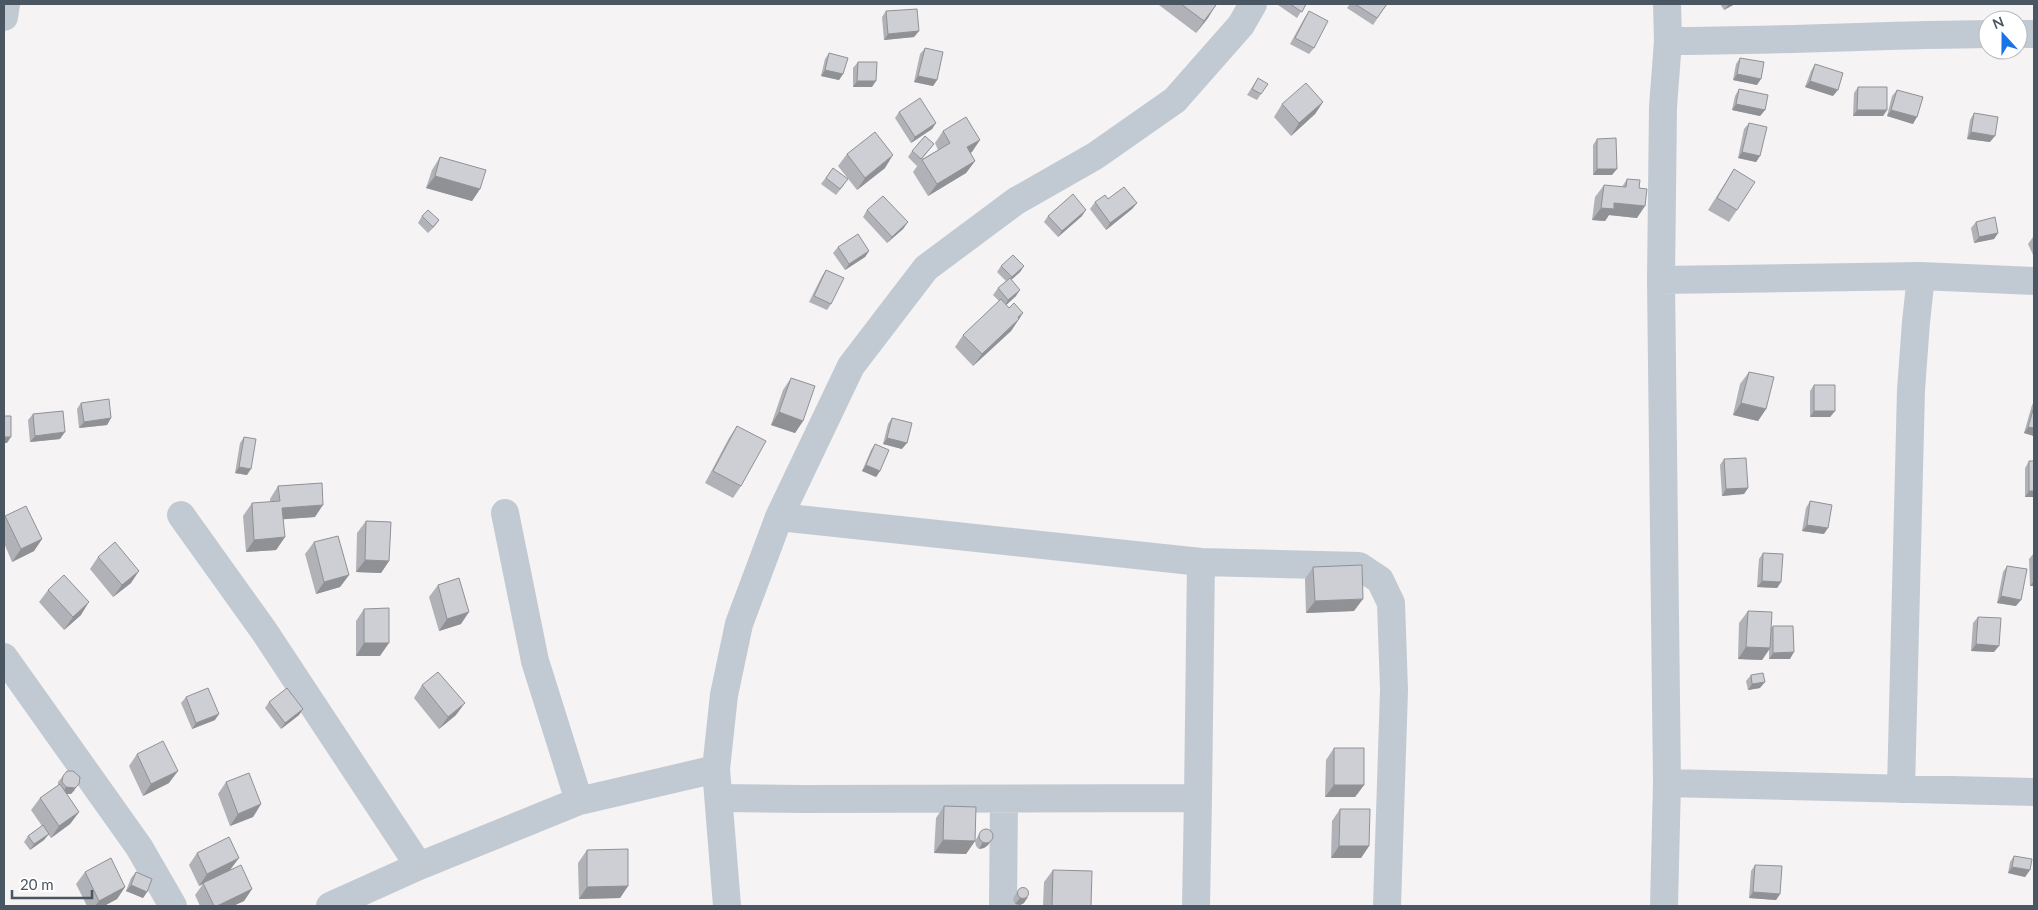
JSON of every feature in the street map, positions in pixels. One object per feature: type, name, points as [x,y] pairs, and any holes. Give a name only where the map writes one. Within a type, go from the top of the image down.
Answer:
[{"type":"street","points":[[4,17],[6,4]]},
{"type":"street","points":[[727,906],[716,769],[724,695],[739,624],[779,517],[851,366],[926,268],[1016,200],[1095,156],[1175,100],[1240,25],[1253,4]]},
{"type":"street","points":[[1664,906],[1666,783],[1661,280],[1663,107],[1668,41],[1667,4]]},
{"type":"street","points":[[1668,41],[1754,41],[1884,35],[1978,34]]},
{"type":"street","points":[[1661,280],[1921,276],[2034,281]]},
{"type":"street","points":[[1901,789],[1911,390],[1921,276]]},
{"type":"street","points":[[505,513],[535,661],[579,801]]},
{"type":"street","points":[[181,515],[269,639],[419,866]]},
{"type":"street","points":[[779,517],[1201,562],[1359,566],[1380,580],[1391,603],[1394,690],[1387,906]]},
{"type":"street","points":[[1196,906],[1201,562]]},
{"type":"street","points":[[4,657],[139,847],[174,906]]},
{"type":"street","points":[[330,906],[419,866],[579,801],[716,769]]},
{"type":"street","points":[[1666,783],[2034,792]]},
{"type":"street","points":[[719,798],[1198,798]]},
{"type":"street","points":[[1003,906],[1004,799]]},
{"type":"building","points":[[1181,4],[1214,4],[1216,5],[1204,21]]},
{"type":"building","points":[[1290,4],[1306,4],[1302,12]]},
{"type":"building","points":[[1355,4],[1387,4],[1377,18]]},
{"type":"building","points":[[917,9],[919,31],[888,34],[886,11]]},
{"type":"building","points":[[1309,11],[1328,21],[1314,48],[1295,38]]},
{"type":"building","points":[[925,48],[943,52],[937,80],[918,76]]},
{"type":"building","points":[[829,53],[848,58],[843,74],[825,70]]},
{"type":"building","points":[[1740,58],[1764,62],[1761,79],[1737,74]]},
{"type":"building","points":[[858,62],[877,62],[876,81],[857,81]]},
{"type":"building","points":[[1815,64],[1843,73],[1838,90],[1810,81]]},
{"type":"building","points":[[1258,78],[1268,84],[1261,94],[1252,89]]},
{"type":"building","points":[[1306,83],[1323,102],[1299,123],[1282,104]]},
{"type":"building","points":[[1858,87],[1887,87],[1887,110],[1857,110]]},
{"type":"building","points":[[1739,89],[1768,95],[1765,110],[1736,104]]},
{"type":"building","points":[[1897,90],[1923,97],[1917,117],[1891,110]]},
{"type":"building","points":[[920,98],[936,123],[915,137],[899,112]]},
{"type":"building","points":[[1974,113],[1998,117],[1995,136],[1971,132]]},
{"type":"building","points":[[966,117],[980,140],[967,147],[975,161],[937,184],[922,160],[950,143],[943,131]]},
{"type":"building","points":[[1749,123],[1767,127],[1760,156],[1742,152]]},
{"type":"building","points":[[875,132],[893,155],[865,178],[847,154]]},
{"type":"building","points":[[925,136],[934,144],[921,159],[912,151]]},
{"type":"building","points":[[1616,138],[1617,169],[1597,169],[1597,139]]},
{"type":"building","points":[[440,157],[486,170],[480,189],[435,176]]},
{"type":"building","points":[[833,168],[848,179],[840,189],[826,178]]},
{"type":"building","points":[[1734,169],[1755,182],[1737,210],[1717,198]]},
{"type":"building","points":[[1627,179],[1640,180],[1639,188],[1647,189],[1645,206],[1614,203],[1614,209],[1601,208],[1604,185],[1626,187]]},
{"type":"building","points":[[1124,187],[1137,203],[1110,223],[1095,202],[1105,195],[1108,199]]},
{"type":"building","points":[[1073,194],[1086,210],[1062,231],[1048,216]]},
{"type":"building","points":[[883,196],[908,222],[892,237],[867,210]]},
{"type":"building","points":[[428,210],[439,220],[433,227],[422,216]]},
{"type":"building","points":[[1995,217],[1998,233],[1979,237],[1976,222]]},
{"type":"building","points":[[858,234],[869,251],[849,264],[838,247]]},
{"type":"building","points":[[1013,255],[1024,266],[1012,277],[1001,266]]},
{"type":"building","points":[[826,270],[844,278],[831,304],[814,296]]},
{"type":"building","points":[[1010,278],[1020,290],[1008,300],[998,288]]},
{"type":"building","points":[[1001,299],[1009,308],[1014,303],[1023,313],[982,354],[963,335]]},
{"type":"building","points":[[1749,372],[1774,377],[1766,409],[1741,403]]},
{"type":"building","points":[[791,378],[815,386],[803,421],[779,412]]},
{"type":"building","points":[[1814,385],[1835,385],[1835,411],[1814,411]]},
{"type":"building","points":[[109,399],[111,418],[84,422],[81,403]]},
{"type":"building","points":[[2034,407],[2034,428],[2028,427]]},
{"type":"building","points":[[63,411],[65,432],[35,436],[33,414]]},
{"type":"building","points":[[4,416],[11,416],[11,437],[4,437]]},
{"type":"building","points":[[892,418],[912,423],[907,443],[887,438]]},
{"type":"building","points":[[737,426],[766,441],[741,486],[713,471]]},
{"type":"building","points":[[244,437],[256,439],[251,469],[239,467]]},
{"type":"building","points":[[875,444],[889,450],[880,471],[866,465]]},
{"type":"building","points":[[1746,458],[1748,488],[1726,489],[1724,459]]},
{"type":"building","points":[[2029,461],[2034,461],[2034,491],[2029,491]]},
{"type":"building","points":[[322,483],[323,505],[282,508],[285,537],[254,540],[252,503],[280,501],[278,486]]},
{"type":"building","points":[[1810,501],[1832,505],[1828,528],[1807,525]]},
{"type":"building","points":[[26,506],[42,539],[21,549],[5,516]]},
{"type":"building","points":[[366,521],[391,522],[389,561],[365,560]]},
{"type":"building","points":[[338,536],[349,575],[324,582],[314,542]]},
{"type":"building","points":[[115,542],[139,571],[122,585],[98,557]]},
{"type":"building","points":[[1763,553],[1783,554],[1781,582],[1762,581]]},
{"type":"building","points":[[1362,565],[1363,599],[1315,601],[1313,567]]},
{"type":"building","points":[[2007,566],[2027,569],[2021,600],[2001,596]]},
{"type":"building","points":[[64,575],[89,602],[73,617],[48,590]]},
{"type":"building","points":[[459,578],[469,612],[447,619],[438,585]]},
{"type":"building","points":[[389,608],[389,643],[364,643],[364,609]]},
{"type":"building","points":[[1748,611],[1772,612],[1770,648],[1746,647]]},
{"type":"building","points":[[1978,617],[2001,618],[1999,646],[1976,644]]},
{"type":"building","points":[[1773,626],[1793,626],[1794,652],[1773,653]]},
{"type":"building","points":[[438,672],[465,703],[448,717],[422,685]]},
{"type":"building","points":[[1763,673],[1765,682],[1752,684],[1751,675]]},
{"type":"building","points":[[208,688],[219,714],[196,723],[186,697]]},
{"type":"building","points":[[287,688],[303,709],[285,723],[269,702]]},
{"type":"building","points":[[163,741],[178,771],[151,784],[137,754]]},
{"type":"building","points":[[1334,748],[1364,748],[1364,785],[1334,785]]},
{"type":"building","points":[[67,771],[73,771],[80,777],[79,784],[75,788],[66,787],[62,782],[63,776]]},
{"type":"building","points":[[249,773],[261,804],[238,814],[226,782]]},
{"type":"building","points":[[60,784],[79,812],[59,826],[40,798]]},
{"type":"building","points":[[944,806],[976,807],[975,841],[943,840]]},
{"type":"building","points":[[1340,809],[1370,809],[1369,846],[1339,846]]},
{"type":"building","points":[[43,825],[49,834],[34,844],[28,836]]},
{"type":"building","points":[[986,829],[991,831],[993,836],[991,841],[986,843],[981,841],[979,836],[981,831]]},
{"type":"building","points":[[229,837],[239,858],[207,874],[197,853]]},
{"type":"building","points":[[628,849],[628,886],[587,887],[587,850]]},
{"type":"building","points":[[2014,856],[2032,859],[2030,870],[2012,867]]},
{"type":"building","points":[[111,858],[125,887],[99,901],[85,872]]},
{"type":"building","points":[[241,865],[252,889],[214,906],[203,883]]},
{"type":"building","points":[[1755,865],[1782,866],[1780,894],[1753,892]]},
{"type":"building","points":[[1053,870],[1092,871],[1091,906],[1052,906]]},
{"type":"building","points":[[136,872],[152,879],[147,892],[131,885]]},
{"type":"building","points":[[1021,888],[1025,888],[1028,893],[1027,897],[1021,898],[1018,895],[1018,891]]}]
